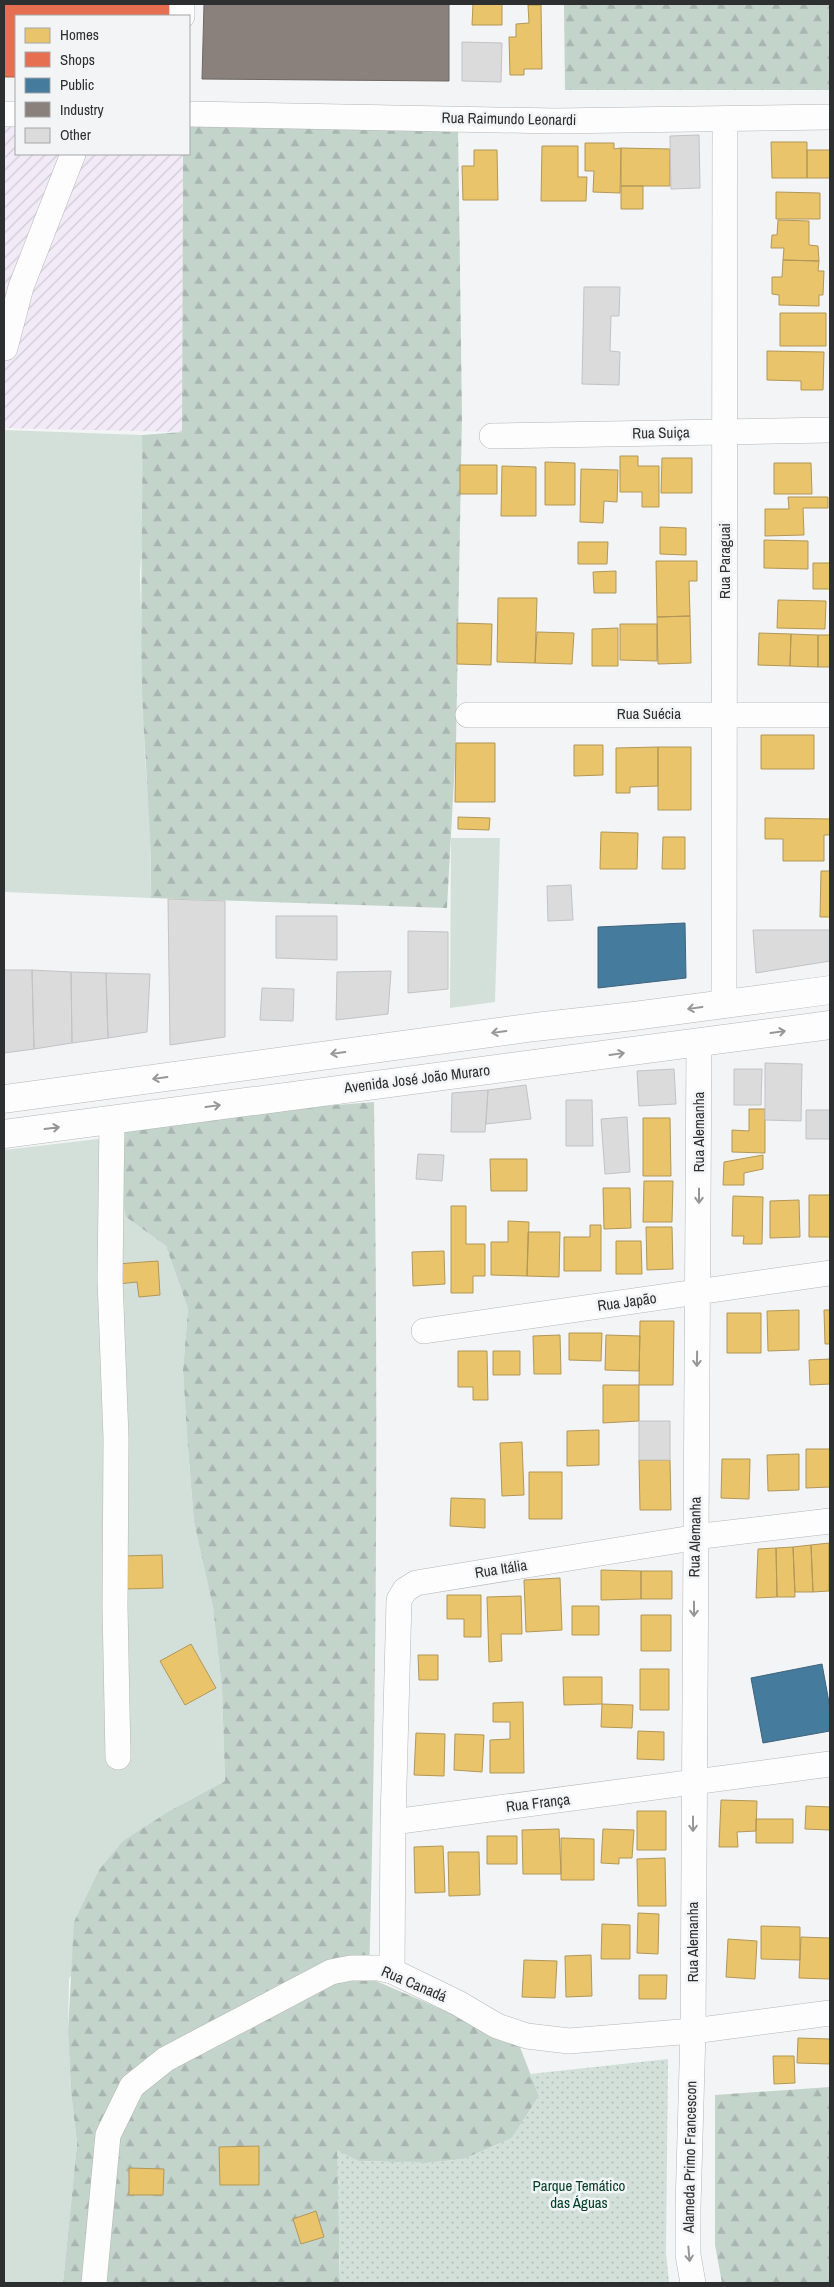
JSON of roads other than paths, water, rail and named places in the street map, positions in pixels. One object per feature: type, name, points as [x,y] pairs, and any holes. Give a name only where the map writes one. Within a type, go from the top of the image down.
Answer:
[{"type":"main road","points":[[4,1099],[535,1027],[830,990]]},
{"type":"main road","points":[[578,1060],[568,1041],[571,1030],[634,1016]]},
{"type":"main road","name":"Avenida José João Muraro","points":[[4,1134],[453,1073],[578,1060],[830,1025]]},
{"type":"main road","points":[[453,1073],[538,1056],[545,1051],[547,1041],[544,1030],[535,1027]]},
{"type":"street","name":"Rua Raimundo Leonardi","points":[[190,114],[555,121],[830,117]]},
{"type":"street","name":"Rua Paraguai","points":[[724,1004],[725,119]]},
{"type":"street","points":[[5,348],[21,286],[73,155]]},
{"type":"street","name":"Rua Suiça","points":[[492,436],[830,430]]},
{"type":"street","name":"Rua Suécia","points":[[468,715],[830,715]]},
{"type":"street","name":"Rua Alemanha","points":[[693,2031],[693,1782],[699,1042]]},
{"type":"street","points":[[112,1120],[110,1279],[116,1438],[115,1607],[118,1756]]},
{"type":"street","name":"Rua Japão","points":[[424,1331],[698,1291],[830,1274]]},
{"type":"street","name":"Rua Itália","points":[[393,1822],[399,1600],[405,1590],[416,1583],[695,1537],[830,1520]]},
{"type":"street","name":"Rua França","points":[[393,1822],[830,1764]]},
{"type":"street","points":[[392,1971],[393,1822]]},
{"type":"street","name":"Rua Canadá","points":[[94,2283],[108,2135],[132,2086],[166,2060],[251,2016],[290,1992],[331,1972],[352,1968],[378,1968],[392,1971],[458,2003],[497,2026],[527,2036],[569,2041],[693,2031],[830,2013]]},
{"type":"street","name":"Alameda Primo Francescon","points":[[693,2031],[688,2207],[688,2254],[693,2283]]},
{"type":"park label","name":"Parque Temático das Águas","points":[[579,2194]]}]
